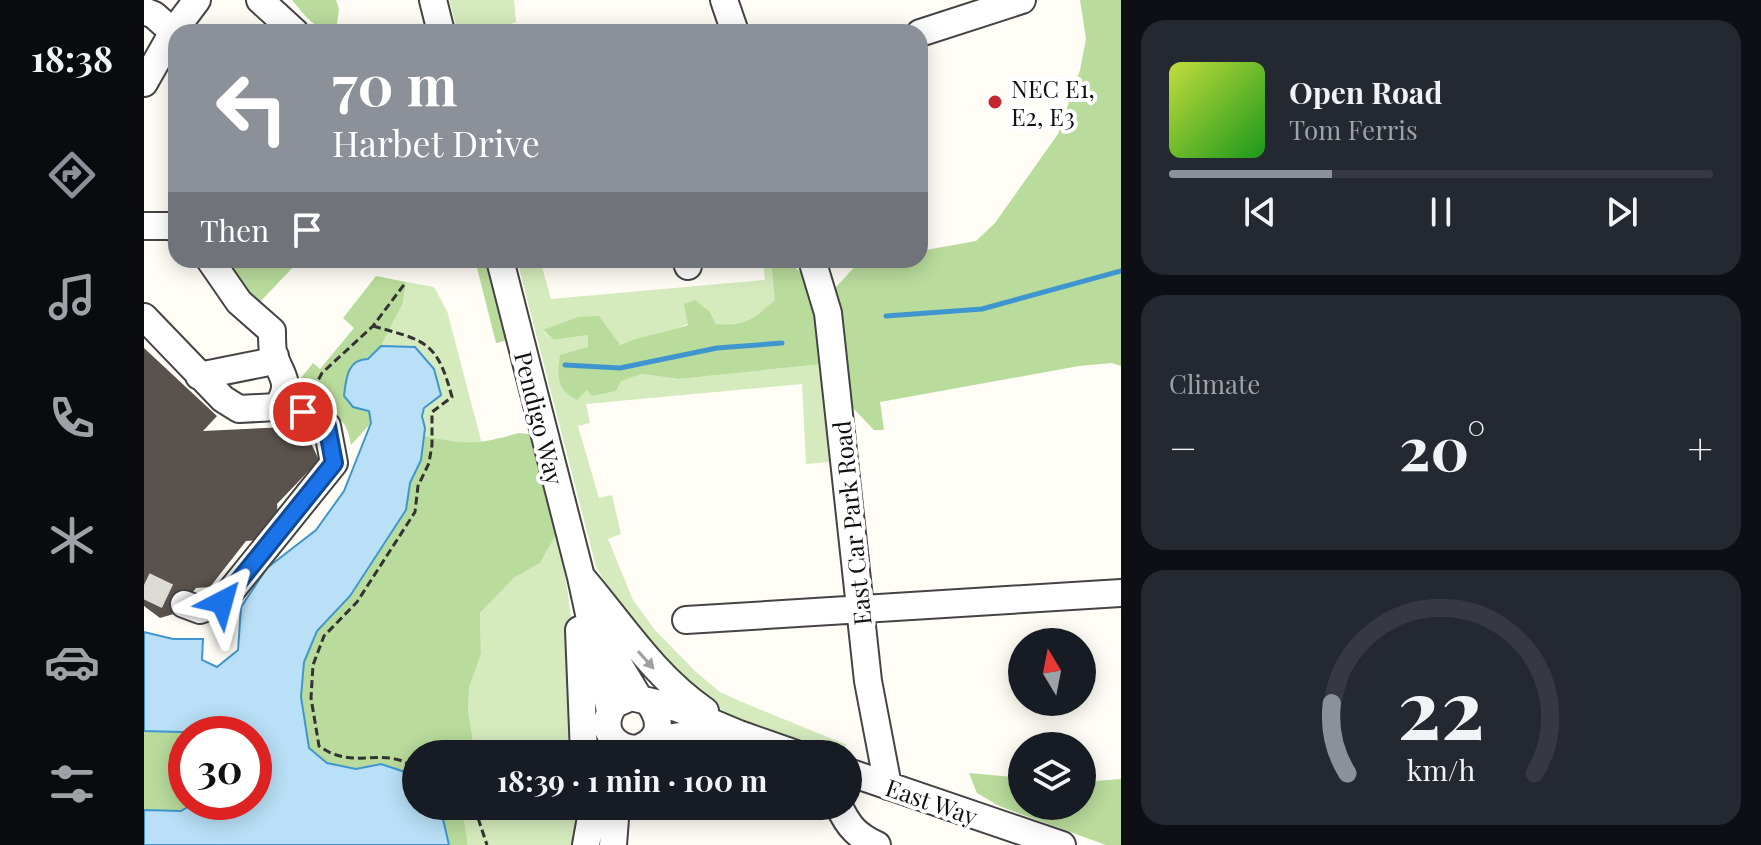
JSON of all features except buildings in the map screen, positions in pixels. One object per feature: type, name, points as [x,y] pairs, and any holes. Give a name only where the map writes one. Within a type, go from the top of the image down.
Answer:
[{"type":"street","points":[[179,24],[197,0]]},
{"type":"street","points":[[260,0],[286,24]]},
{"type":"street","points":[[433,0],[439,24]]},
{"type":"street","points":[[724,0],[732,24]]},
{"type":"street","points":[[928,30],[1022,0]]},
{"type":"street","points":[[144,11],[168,28]]},
{"type":"street","points":[[144,83],[168,41]]},
{"type":"street","points":[[144,226],[168,226]]},
{"type":"street","points":[[216,268],[239,302],[272,331],[275,356],[286,385],[290,409]]},
{"type":"street","name":"Pendigo Way","points":[[502,268],[581,577],[607,732]]},
{"type":"street","name":"East Car Park Road","points":[[816,268],[828,313],[868,681],[888,786]]},
{"type":"street","points":[[144,317],[199,376],[223,399],[239,409],[290,409],[309,413],[327,426],[334,463],[222,602],[200,610],[184,604]]},
{"type":"street","points":[[199,376],[264,363],[275,356]]},
{"type":"street","points":[[581,577],[609,609],[637,650],[663,678],[739,734]]},
{"type":"street","points":[[581,577],[576,605],[583,740]]},
{"type":"street","name":"Pendigo Way","points":[[581,577],[615,658],[644,701]]},
{"type":"street","points":[[686,620],[1121,593]]},
{"type":"street","points":[[607,732],[622,699],[677,708],[756,740]]},
{"type":"street","points":[[644,701],[657,714],[658,727],[647,740]]},
{"type":"street","points":[[671,740],[693,734],[739,734]]},
{"type":"street","name":"East Way","points":[[862,777],[1062,845]]},
{"type":"street","points":[[585,820],[586,845]]},
{"type":"street","points":[[586,845],[590,820]]},
{"type":"street","points":[[613,845],[615,820]]},
{"type":"street","points":[[845,820],[861,837],[877,845]]},
{"type":"path","points":[[290,409],[322,373],[373,326],[406,282]]},
{"type":"path","points":[[373,326],[420,339],[431,348],[443,366],[452,397],[432,412],[429,463],[418,486],[415,512],[357,602],[324,636],[313,665],[311,698],[319,746],[332,755],[357,760],[381,756],[402,762]]},
{"type":"path","points":[[479,820],[487,845]]},
{"type":"green space","points":[[292,0],[336,0],[339,9],[337,24],[314,24]]},
{"type":"green space","points":[[449,0],[514,0],[516,22],[456,24]]},
{"type":"green space","points":[[1080,0],[1121,0],[1121,366],[1112,363],[1079,366],[880,402],[884,430],[874,430],[852,407],[836,287],[854,268],[928,268],[928,250],[976,241],[995,223],[1058,134],[1080,70],[1086,39]]},
{"type":"green space","points":[[226,268],[292,268],[259,303]]},
{"type":"green space","points":[[477,268],[489,268],[508,340],[496,343]]},
{"type":"green space","points":[[519,268],[542,268],[551,299],[765,280],[764,268],[772,268],[776,300],[755,316],[735,324],[716,324],[710,312],[675,329],[619,345],[578,317],[543,331],[554,340],[588,335],[588,390],[641,374],[679,379],[823,364],[830,462],[806,464],[802,384],[586,404],[590,423],[578,426],[599,498],[612,495],[621,534],[608,539],[633,600],[655,630],[720,692],[835,740],[793,740],[752,726],[704,702],[643,647],[596,567]]},
{"type":"green space","points":[[772,268],[796,268],[810,279],[823,364],[679,379],[641,374],[621,381],[616,391],[592,396],[587,390],[577,400],[562,387],[560,355],[588,347],[588,335],[554,340],[543,330],[578,317],[599,316],[620,345],[688,325],[684,304],[695,300],[710,312],[716,324],[735,324],[754,316],[775,300]]},
{"type":"green space","points":[[376,276],[406,282],[403,303],[381,346],[368,359],[353,407],[369,411],[371,423],[351,445],[342,421],[309,404],[297,389],[313,363],[320,369],[354,328],[343,318]]},
{"type":"green space","points":[[406,282],[434,287],[447,311],[482,444],[462,444],[424,436],[425,410],[441,395],[415,347],[381,346],[403,303]]},
{"type":"green space","points":[[519,433],[529,434],[556,535],[540,563],[514,578],[480,613],[481,654],[469,688],[468,710],[473,740],[402,740],[402,771],[381,764],[356,769],[327,763],[309,748],[301,697],[304,662],[317,631],[350,596],[406,510],[410,483],[421,460],[424,436],[451,441],[492,440]]},
{"type":"green space","points":[[556,535],[571,616],[578,740],[473,740],[468,710],[469,688],[481,654],[480,613],[514,578],[540,563]]},
{"type":"green space","points":[[168,730],[168,811],[144,810],[144,731]]},
{"type":"green space","points":[[969,773],[1008,777],[1008,809],[977,793]]},
{"type":"green space","points":[[1121,779],[1121,845],[1106,845],[1037,820],[1096,820],[1096,781]]},
{"type":"green space","points":[[443,820],[464,820],[468,845],[449,845]]},
{"type":"green space","points":[[464,820],[579,820],[576,845],[468,845]]},
{"type":"water","points":[[381,346],[415,347],[434,369],[441,395],[424,408],[421,460],[410,483],[406,510],[350,596],[317,631],[304,662],[301,697],[309,748],[327,763],[356,769],[381,764],[402,771],[402,820],[443,820],[449,845],[144,845],[144,810],[168,811],[168,820],[272,820],[272,716],[168,716],[168,732],[144,731],[144,632],[173,639],[203,639],[202,660],[217,667],[238,650],[241,607],[267,568],[316,530],[344,491],[371,423],[369,411],[353,407],[344,396],[347,377],[356,362],[368,359]]},
{"type":"waterway","points":[[886,316],[982,309],[1121,271]]},
{"type":"waterway","points":[[565,365],[620,368],[717,348],[782,343]]},
{"type":"tunnel","points":[[144,585],[184,604]]},
{"type":"place","name":"NEC E1, E2, E3","points":[[995,102]]},
{"type":"route","points":[[222,602],[334,463],[327,426],[303,412]]}]
